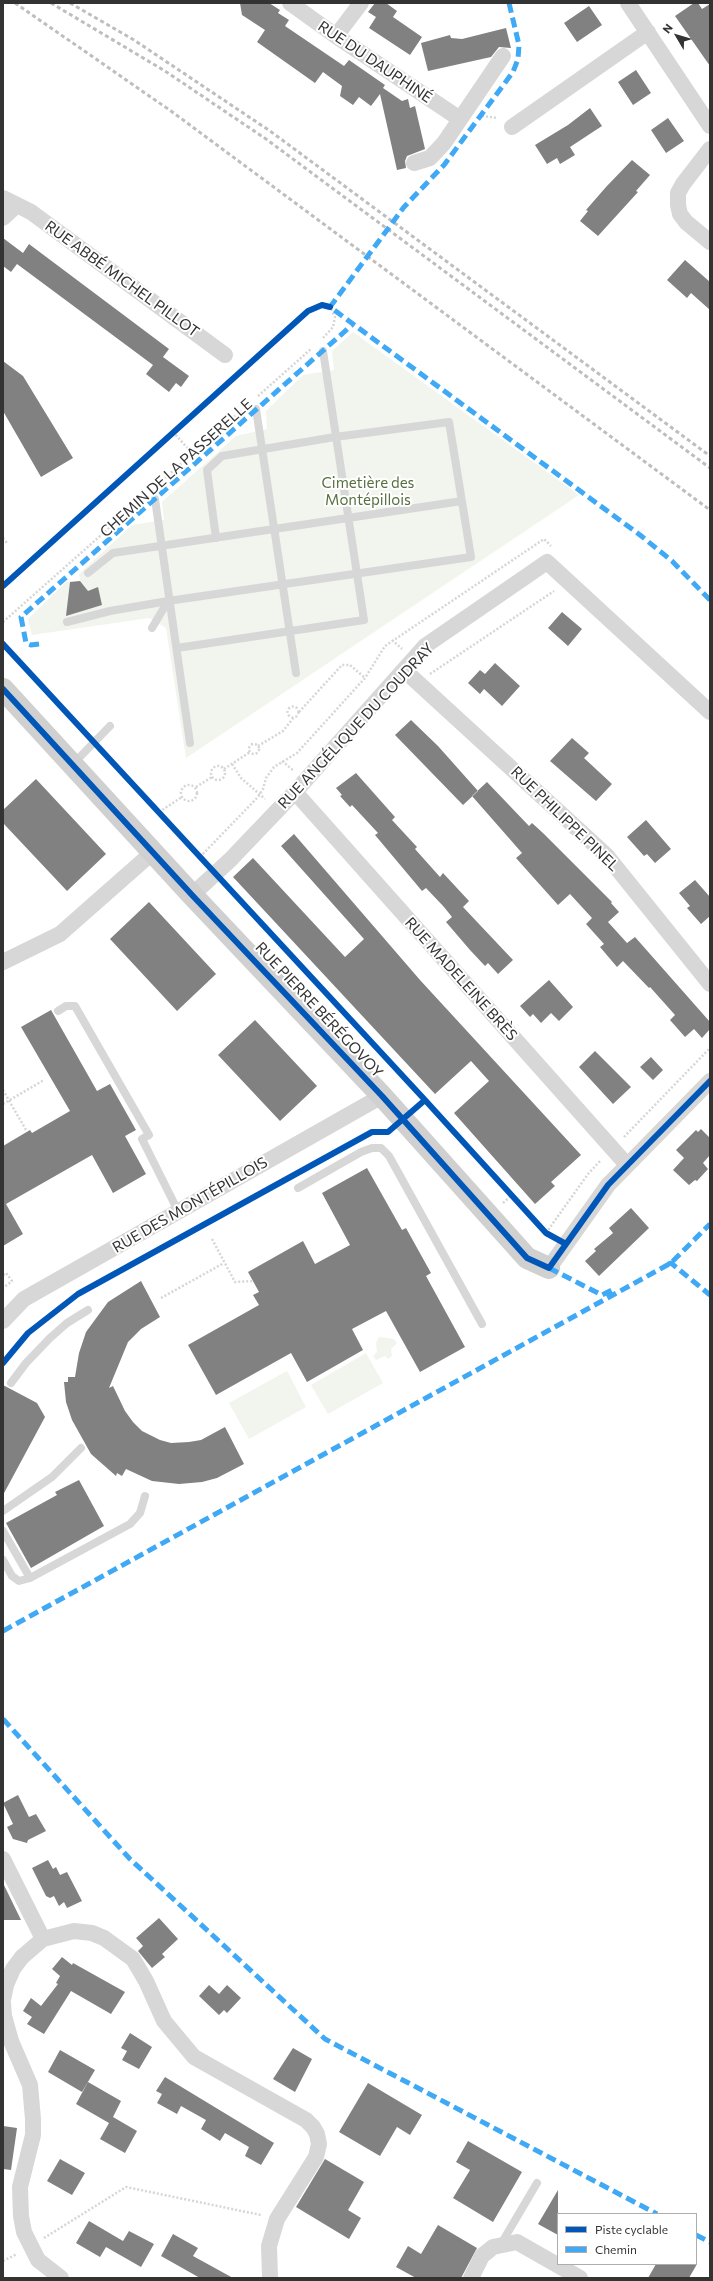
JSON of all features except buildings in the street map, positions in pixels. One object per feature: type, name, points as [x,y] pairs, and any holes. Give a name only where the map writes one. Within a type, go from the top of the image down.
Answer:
[{"type":"street","name":"RUE DU DAUPHINÉ","points":[[290,3],[336,36],[460,119]]},
{"type":"street","points":[[336,36],[361,3]]},
{"type":"street","points":[[628,3],[710,126]]},
{"type":"street","points":[[512,127],[648,32]]},
{"type":"street","points":[[414,163],[430,158],[444,143],[503,56]]},
{"type":"street","points":[[710,149],[680,188],[678,193],[678,205],[680,214],[686,222],[710,242]]},
{"type":"street","name":"RUE ABBÉ MICHEL PILLOT","points":[[3,198],[31,212],[225,355]]},
{"type":"street","points":[[3,218],[17,205]]},
{"type":"street","points":[[551,556],[569,582],[710,712]]},
{"type":"street","name":"RUE ANGÉLIQUE DU COUDRAY","points":[[192,895],[216,873],[295,792],[425,646],[551,556]]},
{"type":"street","name":"RUE PHILIPPE PINEL","points":[[404,670],[607,856],[710,984]]},
{"type":"street","name":"RUE PIERRE BÉRÉGOVOY","points":[[3,688],[192,895],[382,1096],[527,1258],[550,1268]]},
{"type":"street","name":"RUE MADELEINE BRÈS","points":[[295,792],[627,1165]]},
{"type":"street","points":[[3,962],[60,934],[153,852]]},
{"type":"street","points":[[550,1268],[608,1185],[710,1081]]},
{"type":"street","name":"RUE DES MONTÉPILLOIS","points":[[3,1321],[24,1299],[382,1096]]},
{"type":"street","points":[[3,1859],[43,1939]]},
{"type":"street","points":[[3,2000],[6,1985],[13,1969],[22,1957],[43,1939],[74,1931],[92,1933],[120,1947],[133,1959],[146,1981],[164,2022],[194,2057],[306,2120],[317,2134],[319,2144],[316,2157],[277,2219],[269,2246],[270,2278]]},
{"type":"street","points":[[3,2003],[4,2016],[11,2041],[26,2075],[32,2100],[33,2135],[20,2187],[21,2216],[24,2232],[38,2260],[61,2278]]},
{"type":"street","points":[[471,2278],[482,2256],[492,2247],[501,2244],[517,2242],[557,2265]]},
{"type":"street","points":[[557,2265],[580,2278]]},
{"type":"lane","points":[[177,648],[364,620],[323,351]]},
{"type":"lane","points":[[256,409],[296,673]]},
{"type":"lane","points":[[67,622],[110,611],[168,601],[471,557],[449,422],[336,437],[222,456],[207,470],[216,538]]},
{"type":"lane","points":[[155,499],[160,546],[177,648],[190,743]]},
{"type":"lane","points":[[88,573],[112,553],[462,501]]},
{"type":"lane","points":[[152,628],[168,601]]},
{"type":"lane","points":[[73,764],[110,726]]},
{"type":"lane","points":[[58,1011],[66,1006],[75,1006],[149,1135],[142,1139],[178,1211]]},
{"type":"lane","points":[[298,1188],[361,1152],[372,1148],[381,1148],[389,1156],[482,1324]]},
{"type":"lane","points":[[11,1383],[26,1362],[50,1338],[67,1323],[88,1310]]},
{"type":"lane","points":[[3,1511],[52,1477],[81,1448]]},
{"type":"lane","points":[[3,1560],[12,1576],[19,1581],[30,1578],[130,1524],[140,1513],[145,1496]]},
{"type":"lane","points":[[3,1531],[30,1578]]},
{"type":"lane","points":[[501,2244],[537,2183]]},
{"type":"path","points":[[319,342],[333,327],[335,317],[330,308],[322,305]]},
{"type":"path","points":[[168,438],[179,427]]},
{"type":"path","points":[[173,432],[193,454]]},
{"type":"path","points":[[3,538],[7,543]]},
{"type":"path","points":[[200,857],[260,794],[266,778],[274,767],[297,752],[365,678],[380,651],[392,640],[544,539],[551,556]]},
{"type":"path","points":[[420,684],[433,670],[569,582]]},
{"type":"path","points":[[224,769],[250,752],[251,746],[258,746],[283,731],[342,665],[350,665],[365,678]]},
{"type":"path","points":[[294,717],[288,715],[289,708],[296,707],[299,712]]},
{"type":"path","points":[[250,752],[254,755],[257,754],[259,751],[258,746]]},
{"type":"path","points":[[232,764],[241,778],[278,810]]},
{"type":"path","points":[[220,766],[226,773],[222,780],[217,781],[212,777],[211,772],[213,768],[220,766]]},
{"type":"path","points":[[196,787],[212,777]]},
{"type":"path","points":[[191,784],[196,787],[198,795],[195,799],[187,801],[182,797],[181,790],[185,785],[191,784]]},
{"type":"path","points":[[159,812],[182,797]]},
{"type":"path","points":[[154,806],[164,818]]},
{"type":"path","points":[[195,851],[216,873]]},
{"type":"path","points":[[3,1104],[44,1080]]},
{"type":"path","points":[[3,1090],[26,1130]]},
{"type":"path","points":[[507,1190],[517,1201]]},
{"type":"path","points":[[541,1228],[546,1233],[566,1244]]},
{"type":"path","points":[[212,1239],[235,1282],[253,1281]]},
{"type":"path","points":[[161,1298],[224,1262]]},
{"type":"path","points":[[3,1275],[6,1273],[12,1281],[3,1288]]},
{"type":"path","points":[[3,2262],[126,2187],[277,2219]]},
{"type":"green space","name":"Cimetière des Montépillois","points":[[353,332],[579,495],[186,758],[166,628],[149,618],[32,635],[28,619],[66,582],[80,581],[79,574],[132,525],[164,520],[162,502],[236,436],[267,429],[266,411],[303,375],[334,370],[332,351]]},
{"type":"green space","points":[[379,1337],[394,1339],[397,1343],[391,1349],[392,1356],[388,1359],[385,1356],[376,1360],[373,1356],[377,1352],[376,1343]]},
{"type":"green space","points":[[366,1353],[383,1383],[328,1414],[311,1385]]},
{"type":"green space","points":[[287,1371],[306,1407],[249,1439],[229,1403]]},
{"type":"railway","points":[[15,3],[171,111],[710,510]]},
{"type":"railway","points":[[51,3],[165,71],[266,139],[710,468]]},
{"type":"railway","points":[[70,3],[134,40],[270,131],[710,456]]},
{"type":"marked path","points":[[509,3],[519,45],[518,59],[513,72],[444,165],[404,207],[330,307],[640,535],[672,561],[710,600]]},
{"type":"marked path","points":[[39,644],[31,645],[26,643],[21,617],[352,325]]},
{"type":"marked path","points":[[3,1631],[671,1263],[710,1224]]},
{"type":"marked path","points":[[668,1264],[671,1263],[710,1295]]},
{"type":"marked path","points":[[549,1268],[602,1295],[612,1290]]},
{"type":"marked path","points":[[3,1719],[130,1859],[325,2039],[655,2213]]},
{"type":"marked path","points":[[697,2236],[710,2242]]},
{"type":"cycle path","points":[[3,586],[308,311],[322,305],[330,307]]},
{"type":"cycle path","points":[[3,644],[546,1233],[566,1244]]},
{"type":"cycle path","points":[[3,689],[192,895],[382,1096],[527,1258],[549,1268],[608,1185],[710,1081]]},
{"type":"cycle path","points":[[3,1363],[28,1333],[78,1294],[372,1132],[388,1132],[425,1100]]}]
